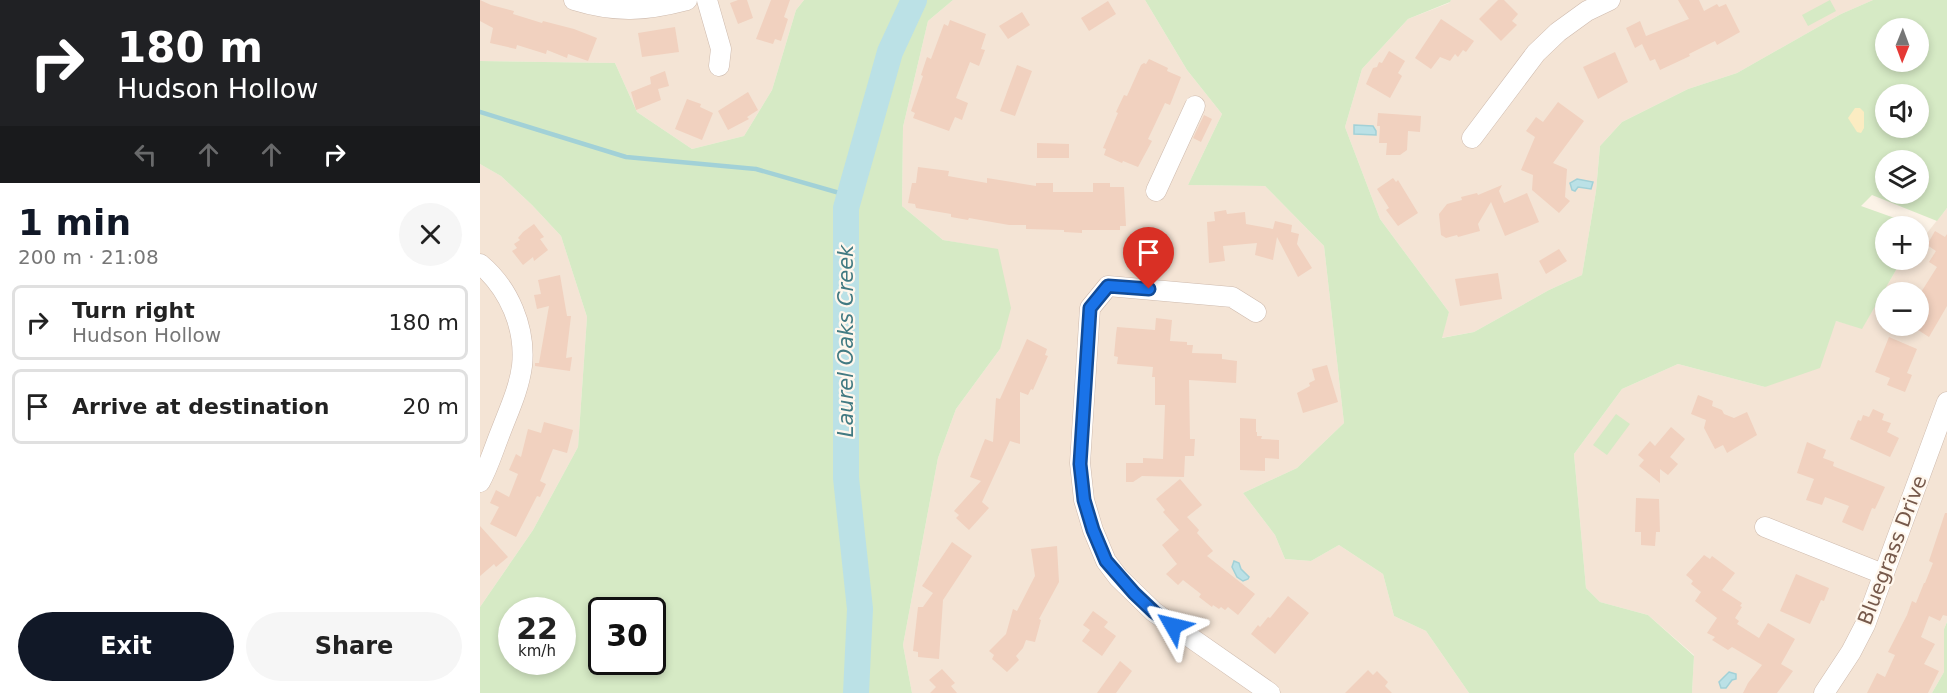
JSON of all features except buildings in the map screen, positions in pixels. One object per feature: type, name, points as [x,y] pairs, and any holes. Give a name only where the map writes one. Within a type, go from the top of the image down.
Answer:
[{"type":"street","points":[[574,0],[602,8],[623,10],[645,10],[687,0]]},
{"type":"street","points":[[707,0],[721,49],[719,66]]},
{"type":"street","points":[[1472,138],[1536,53],[1558,32],[1587,11],[1610,0]]},
{"type":"street","points":[[1156,191],[1195,106]]},
{"type":"street","points":[[480,264],[506,292],[521,338],[522,365],[518,387],[480,482]]},
{"type":"street","points":[[1256,312],[1232,297],[1108,286],[1090,308],[1080,464],[1084,500],[1093,530],[1106,561],[1118,577],[1154,612],[1269,693]]},
{"type":"street","name":"Bluegrass Drive","points":[[1824,693],[1851,652],[1865,625],[1947,402]]},
{"type":"street","points":[[1765,527],[1883,574]]},
{"type":"shaded area","points":[[480,0],[804,0],[796,10],[772,90],[744,136],[692,149],[637,112],[615,63],[480,61]]},
{"type":"shaded area","points":[[953,0],[1145,0],[1187,70],[1222,114],[1188,185],[1265,186],[1324,246],[1344,423],[1297,468],[1243,493],[1275,535],[1285,559],[1311,561],[1339,545],[1383,574],[1394,616],[1426,631],[1469,693],[912,693],[903,645],[938,458],[956,409],[1000,349],[998,250],[943,240],[902,206],[903,127],[928,21]]},
{"type":"shaded area","points":[[1451,0],[1873,0],[1841,14],[1737,73],[1688,89],[1622,122],[1600,146],[1596,191],[1582,275],[1549,290],[1474,332],[1441,338],[1449,312],[1380,219],[1345,127],[1362,69],[1408,19],[1449,3]]},
{"type":"shaded area","points":[[480,164],[501,176],[561,236],[587,317],[578,447],[533,530],[480,607]]},
{"type":"shaded area","points":[[1947,208],[1947,622],[1944,629],[1944,672],[1932,693],[1692,693],[1694,655],[1648,615],[1600,602],[1586,588],[1574,454],[1622,389],[1678,364],[1765,387],[1836,321],[1862,328],[1875,306],[1875,336],[1929,336],[1929,282],[1889,282],[1896,270],[1929,270],[1929,230]]},
{"type":"green space","points":[[804,0],[953,0],[928,21],[903,127],[902,206],[943,240],[998,249],[1011,308],[1000,349],[956,409],[938,458],[903,645],[912,693],[480,693],[480,607],[533,530],[578,447],[587,317],[561,236],[501,176],[480,164],[480,61],[615,63],[637,112],[692,149],[744,136],[772,90],[796,10]]},
{"type":"green space","points":[[1145,0],[1451,0],[1408,19],[1362,69],[1345,127],[1380,219],[1449,312],[1442,338],[1474,332],[1549,290],[1582,275],[1596,191],[1600,146],[1622,122],[1688,89],[1737,73],[1841,14],[1873,0],[1947,0],[1947,208],[1937,221],[1894,204],[1929,204],[1929,150],[1875,150],[1875,196],[1872,195],[1861,206],[1889,216],[1875,216],[1875,270],[1896,270],[1889,282],[1875,282],[1875,306],[1862,329],[1836,321],[1820,368],[1765,387],[1678,364],[1622,389],[1574,454],[1586,588],[1600,602],[1648,615],[1694,656],[1692,693],[1469,693],[1426,631],[1394,616],[1383,574],[1339,545],[1311,561],[1285,559],[1275,535],[1243,493],[1297,468],[1344,423],[1324,246],[1265,186],[1188,185],[1222,114],[1187,70]]},
{"type":"green space","points":[[1830,0],[1836,11],[1808,26],[1802,15]]},
{"type":"green space","points":[[1616,414],[1630,424],[1607,455],[1593,445]]},
{"type":"green space","points":[[1947,622],[1947,693],[1932,693],[1944,672],[1944,629]]},
{"type":"sand","points":[[1855,108],[1860,108],[1864,112],[1864,128],[1861,133],[1857,132],[1848,118]]},
{"type":"water","points":[[1354,125],[1373,126],[1376,135],[1354,134]]},
{"type":"water","points":[[1577,179],[1593,182],[1591,189],[1578,187],[1575,191],[1572,190],[1570,183]]},
{"type":"water","points":[[1234,561],[1239,563],[1241,569],[1249,577],[1248,579],[1243,581],[1237,577],[1232,567]]},
{"type":"water","points":[[1729,672],[1736,674],[1736,679],[1732,680],[1726,688],[1721,688],[1719,682]]},
{"type":"waterway","name":"Laurel Oaks Creek","points":[[856,693],[860,609],[846,478],[846,208],[890,52],[914,0]]},
{"type":"waterway","points":[[480,112],[626,157],[756,169],[850,196]]},
{"type":"route","points":[[1149,289],[1108,286],[1090,308],[1080,464],[1084,500],[1106,561],[1134,593],[1173,626]]}]
